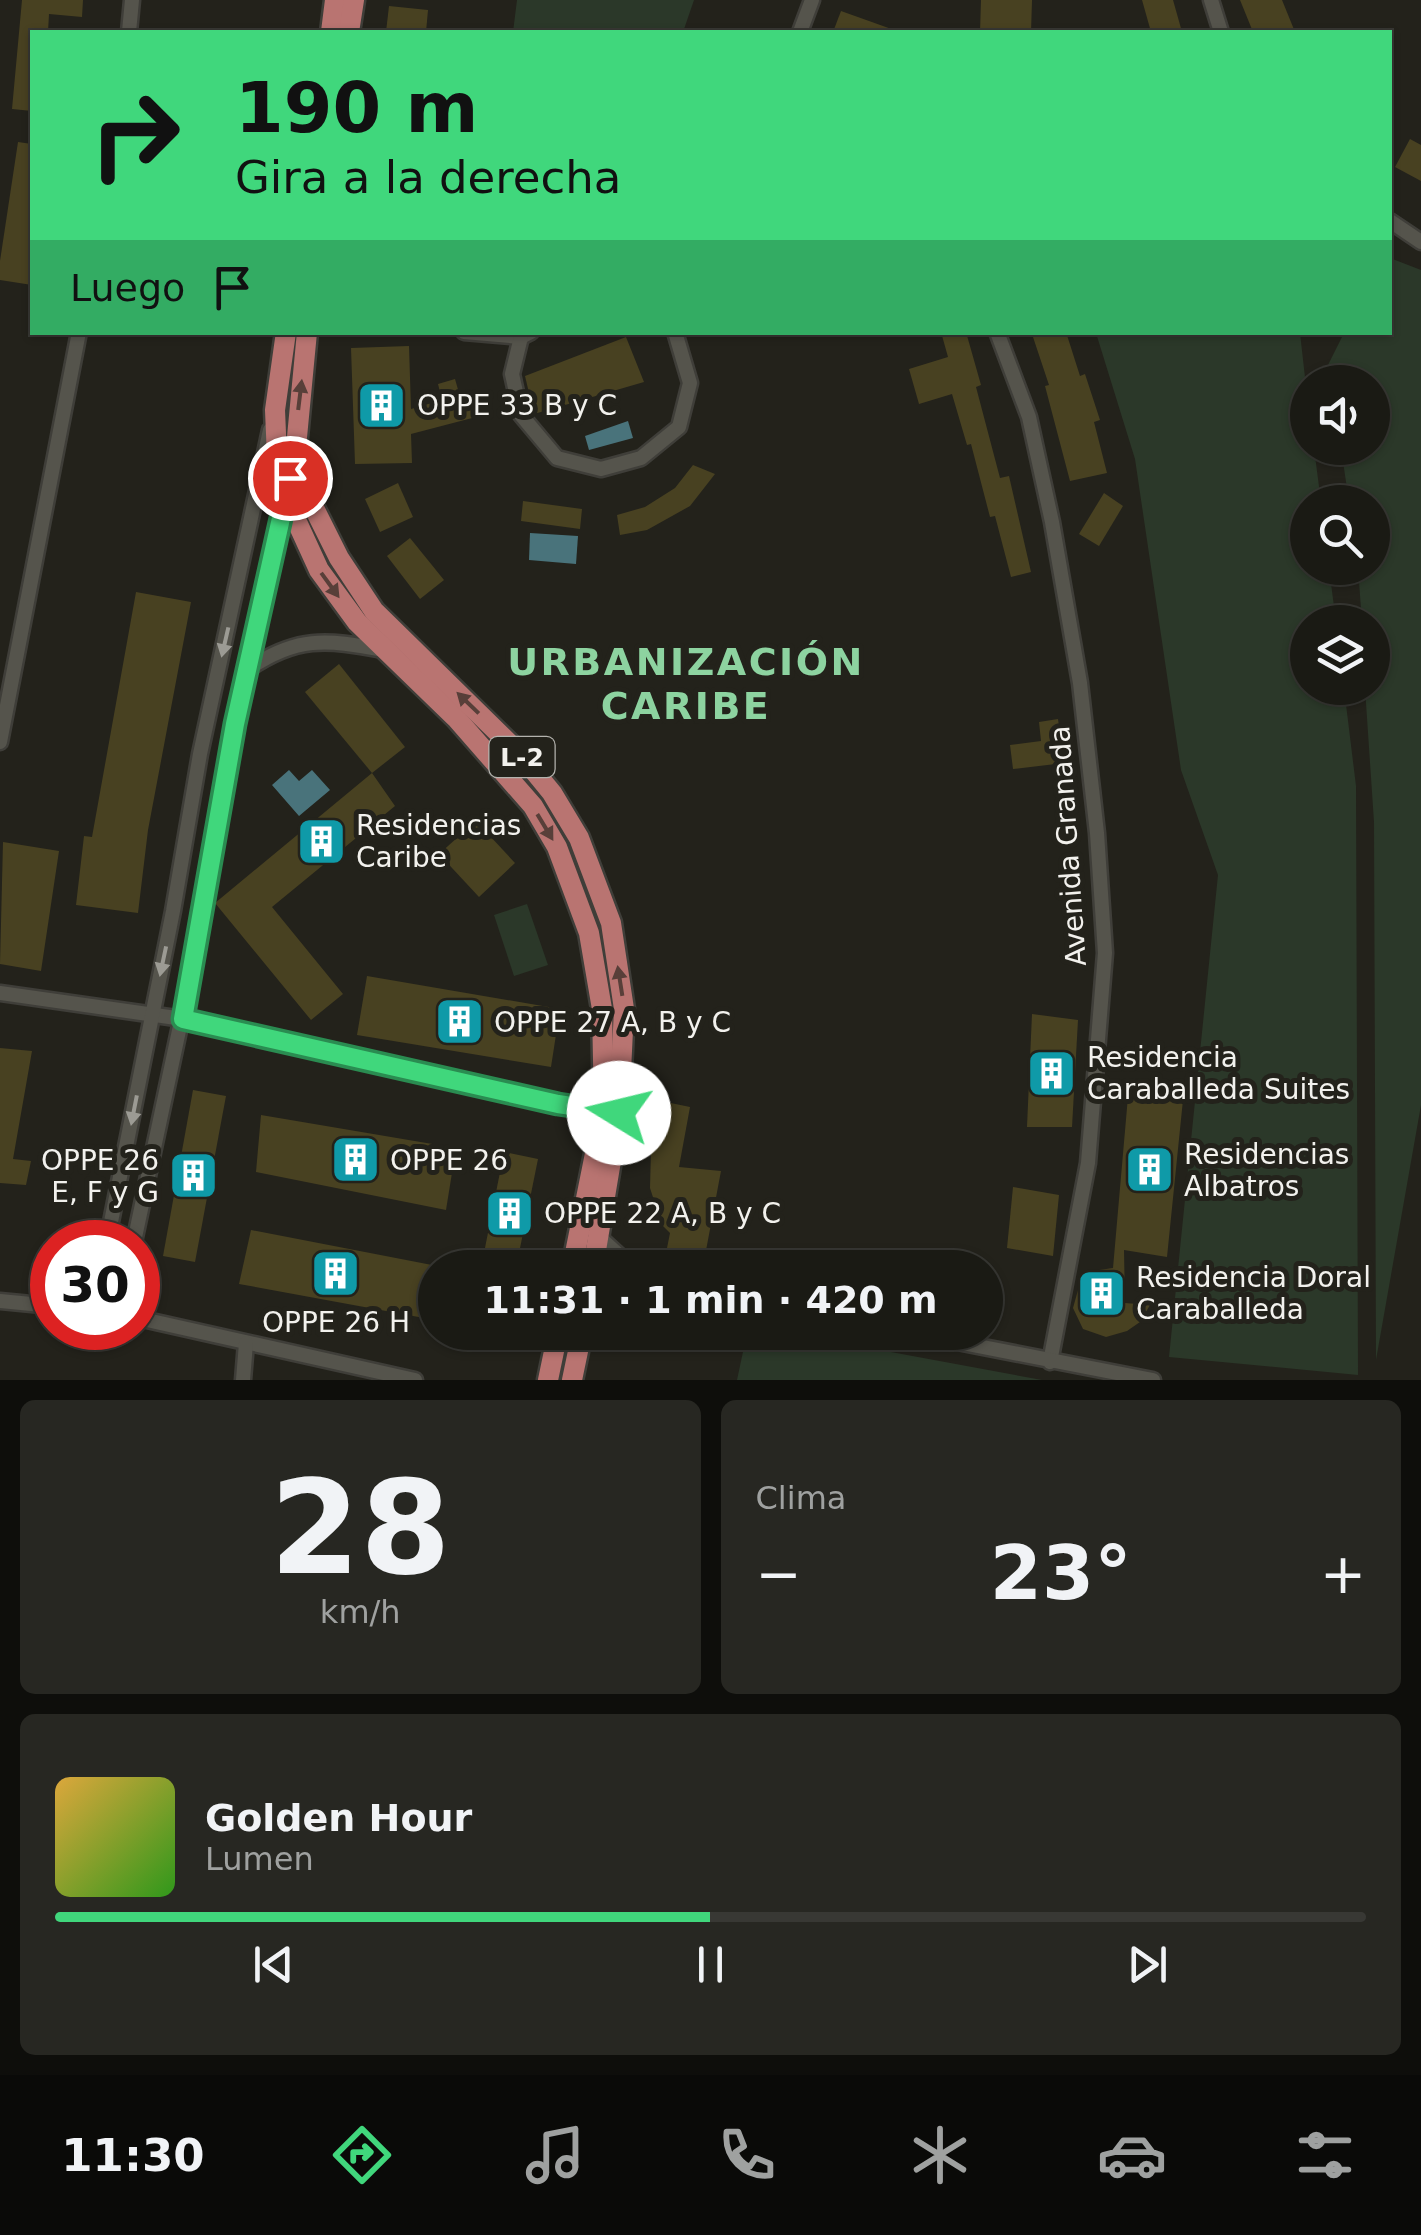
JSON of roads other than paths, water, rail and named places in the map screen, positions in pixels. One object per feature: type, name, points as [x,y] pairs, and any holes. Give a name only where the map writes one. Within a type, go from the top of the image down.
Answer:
[{"type":"main road","points":[[331,30],[335,0]]},
{"type":"main road","points":[[349,30],[354,0]]},
{"type":"main road","name":"L-2","points":[[286,335],[274,410],[277,457],[286,498],[319,570],[357,622],[456,718],[532,806],[557,847],[589,933],[602,1009],[612,1111],[577,1250]]},
{"type":"main road","name":"L-2","points":[[307,335],[294,458],[339,558],[374,610],[521,755],[552,794],[578,838],[611,924],[624,1009],[597,1250]]},
{"type":"main road","points":[[548,1380],[554,1350]]},
{"type":"main road","points":[[572,1380],[578,1350]]},
{"type":"street","points":[[129,30],[132,0]]},
{"type":"street","points":[[801,30],[812,0]]},
{"type":"street","points":[[1211,0],[1221,30]]},
{"type":"street","points":[[1392,222],[1421,242]]},
{"type":"street","points":[[0,742],[78,335]]},
{"type":"street","points":[[526,335],[512,374],[521,416],[557,458],[601,469],[641,458],[679,427],[690,383],[676,335]]},
{"type":"street","name":"Avenida Granada","points":[[998,335],[1029,417],[1080,683],[1097,833],[1105,953],[1088,1163],[1050,1362]]},
{"type":"street","points":[[110,1220],[200,754],[274,410]]},
{"type":"street","points":[[139,1220],[183,1019],[247,670],[294,458]]},
{"type":"street","points":[[247,670],[268,655],[302,642],[342,643],[387,651]]},
{"type":"street","points":[[0,993],[183,1019],[558,1104],[612,1111]]},
{"type":"street","points":[[599,1237],[613,1250]]},
{"type":"street","points":[[0,1301],[30,1304]]},
{"type":"street","points":[[160,1323],[246,1343],[345,1373],[415,1380]]},
{"type":"street","points":[[244,1380],[246,1343]]},
{"type":"street","points":[[992,1350],[1152,1380]]},
{"type":"water","points":[[628,421],[633,438],[589,450],[585,436]]},
{"type":"water","points":[[530,533],[578,536],[576,564],[529,560]]},
{"type":"water","points":[[289,770],[299,781],[312,770],[330,790],[299,816],[272,785]]},
{"type":"place","name":"OPPE 33 B y C","points":[[382,405]]},
{"type":"place","name":"Residencias Caribe","points":[[321,841]]},
{"type":"place","name":"OPPE 27 A, B y C","points":[[459,1022]]},
{"type":"place","name":"Residencia Caraballeda Suites","points":[[1052,1073]]},
{"type":"place","name":"OPPE 26","points":[[355,1160]]},
{"type":"place","name":"Residencias Albatros","points":[[1149,1170]]},
{"type":"place","name":"OPPE 26 E, F y G","points":[[194,1176]]},
{"type":"place","name":"OPPE 22 A, B y C","points":[[509,1213]]},
{"type":"place","name":"OPPE 26 H","points":[[336,1274]]},
{"type":"place","name":"Residencia Doral Caraballeda","points":[[1101,1293]]},
{"type":"district","name":"URBANIZACIÓN CARIBE","points":[[686,684]]}]
